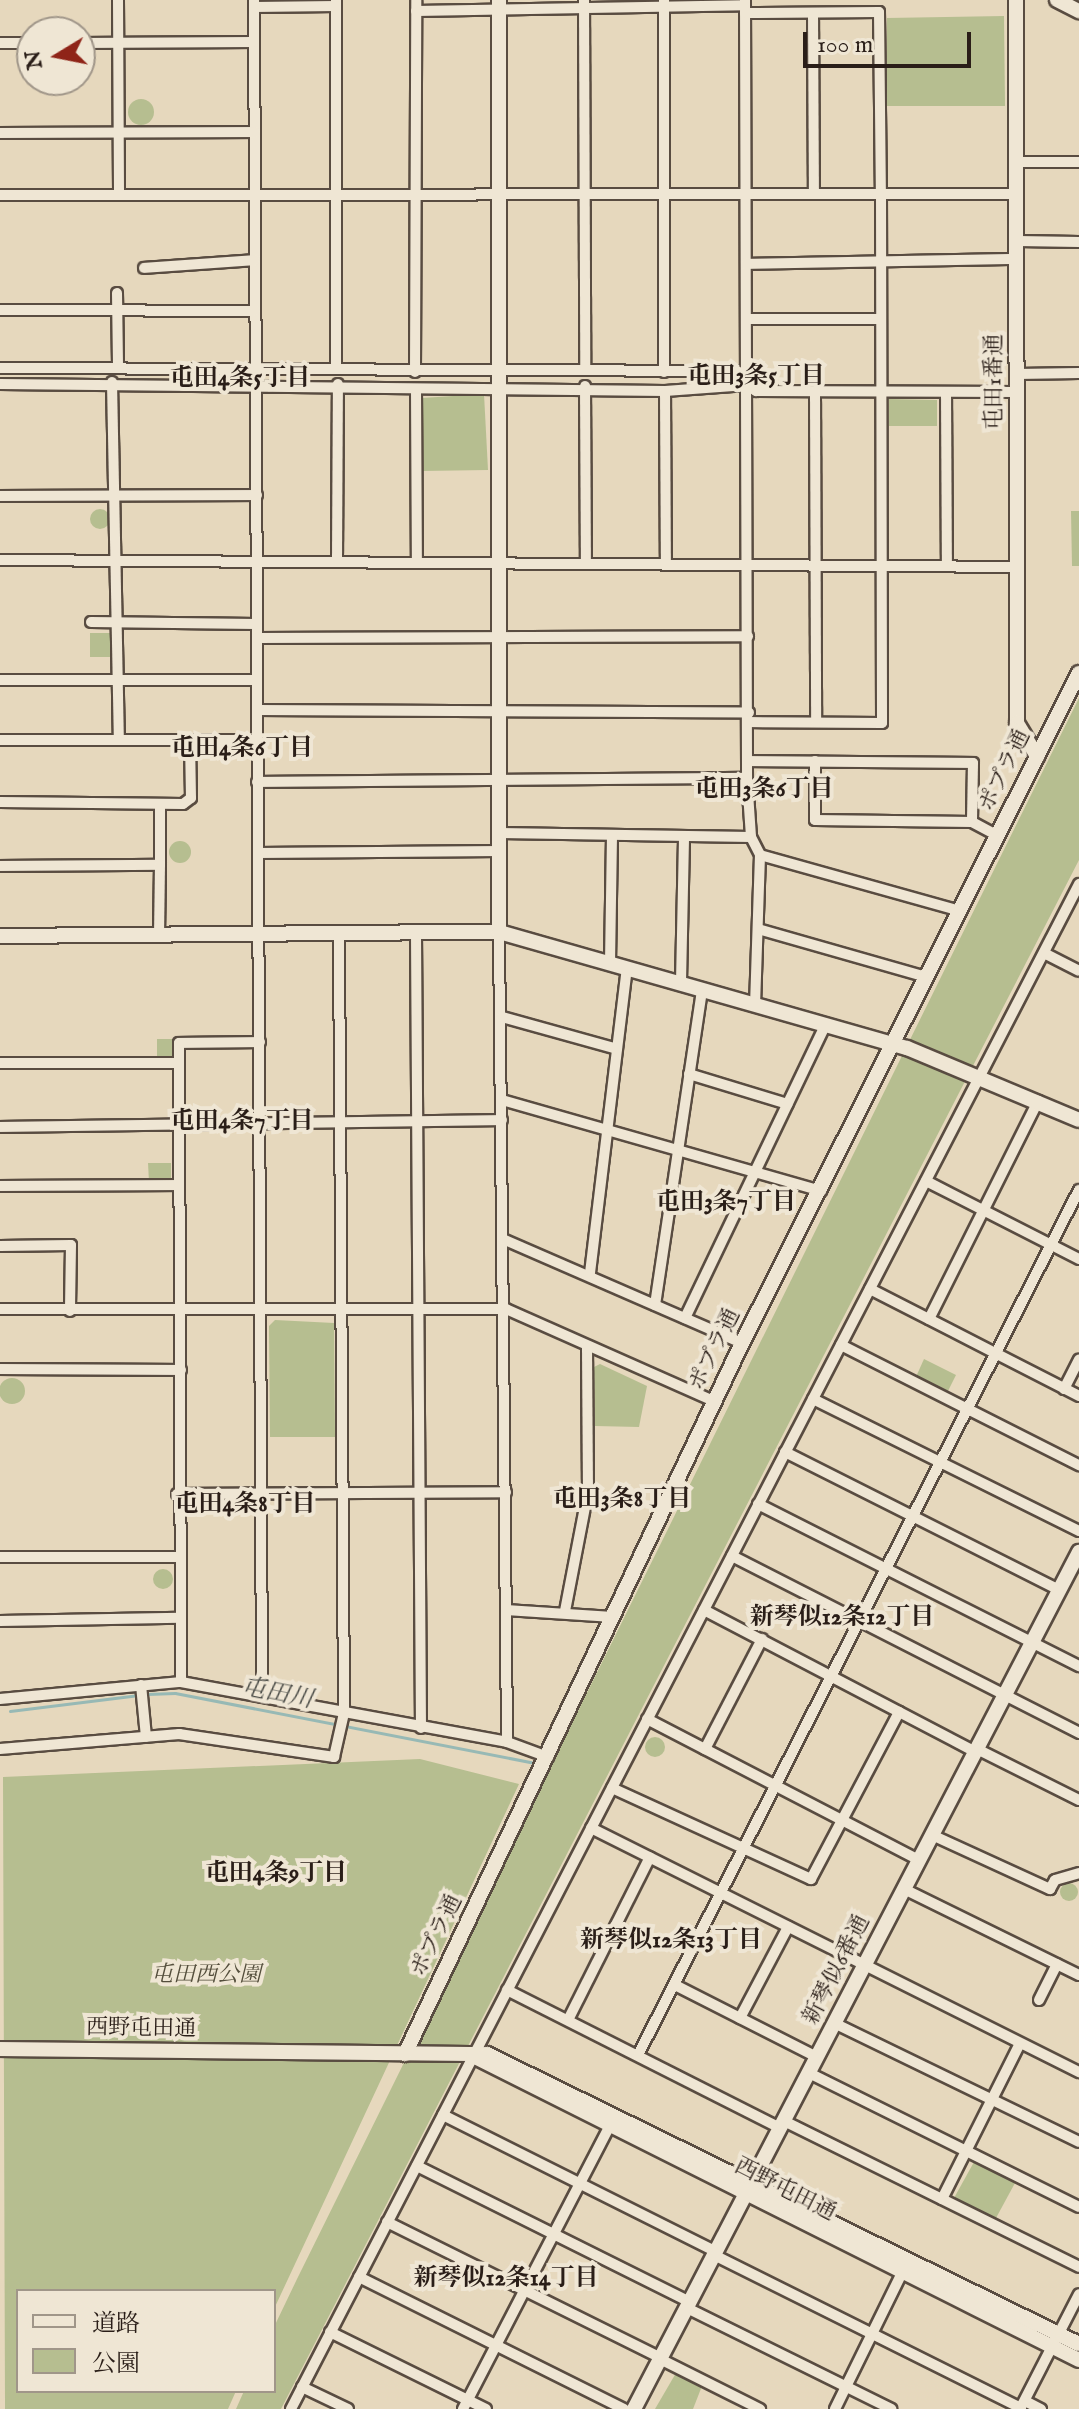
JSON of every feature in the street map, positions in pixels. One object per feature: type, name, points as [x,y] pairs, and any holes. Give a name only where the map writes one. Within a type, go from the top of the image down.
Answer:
[{"type":"street","points":[[118,0],[119,194]]},
{"type":"street","name":"屯田1番通","points":[[1016,0],[1017,723],[1037,756]]},
{"type":"street","points":[[1057,0],[1079,11]]},
{"type":"street","points":[[584,2],[585,370]]},
{"type":"street","points":[[257,710],[501,712],[882,723],[879,12],[813,13],[745,6],[584,2],[416,5],[415,372]]},
{"type":"street","points":[[262,1697],[254,3],[336,3],[336,367]]},
{"type":"street","points":[[500,3],[499,932],[506,1309],[507,1742]]},
{"type":"street","points":[[664,4],[664,372]]},
{"type":"street","points":[[745,6],[747,778],[751,837],[760,855],[755,1002]]},
{"type":"street","points":[[813,13],[814,193]]},
{"type":"street","points":[[96,43],[254,42]]},
{"type":"street","points":[[0,133],[255,132]]},
{"type":"street","points":[[1017,162],[1079,162]]},
{"type":"street","points":[[0,195],[1018,194]]},
{"type":"street","points":[[1018,241],[1079,242]]},
{"type":"street","points":[[746,264],[881,265],[1018,259]]},
{"type":"street","points":[[144,268],[255,260]]},
{"type":"street","points":[[117,293],[118,368]]},
{"type":"street","points":[[0,310],[117,313],[255,311]]},
{"type":"street","points":[[746,319],[881,319]]},
{"type":"street","points":[[0,368],[737,371],[747,385]]},
{"type":"street","points":[[1017,374],[1079,373]]},
{"type":"street","points":[[112,382],[119,497],[119,739]]},
{"type":"street","points":[[0,384],[338,384],[416,390],[585,386],[665,391],[747,385],[815,392],[1017,392]]},
{"type":"street","points":[[337,561],[338,384]]},
{"type":"street","points":[[585,386],[586,561]]},
{"type":"street","points":[[416,390],[417,562]]},
{"type":"street","points":[[665,391],[666,561]]},
{"type":"street","points":[[815,392],[816,722]]},
{"type":"street","points":[[946,392],[947,565]]},
{"type":"street","points":[[0,496],[257,495]]},
{"type":"street","points":[[0,560],[747,561],[1018,567]]},
{"type":"street","points":[[91,622],[256,624]]},
{"type":"street","points":[[257,638],[748,636]]},
{"type":"street","name":"ポプラ通","points":[[405,2054],[742,1343],[1079,673]]},
{"type":"street","points":[[0,680],[257,680]]},
{"type":"street","points":[[0,740],[257,740]]},
{"type":"street","points":[[0,802],[160,804],[191,798],[190,741]]},
{"type":"street","points":[[748,761],[973,763],[972,822]]},
{"type":"street","points":[[815,761],[815,820],[972,822],[998,836]]},
{"type":"street","points":[[257,782],[747,778]]},
{"type":"street","points":[[159,934],[160,804]]},
{"type":"street","points":[[500,833],[751,837]]},
{"type":"street","points":[[610,963],[612,835]]},
{"type":"street","points":[[681,982],[684,836]]},
{"type":"street","points":[[258,853],[500,851]]},
{"type":"street","points":[[760,855],[961,911]]},
{"type":"street","points":[[0,866],[160,865]]},
{"type":"street","points":[[291,2409],[1044,953],[1074,906],[1079,884]]},
{"type":"street","points":[[758,929],[927,977]]},
{"type":"street","points":[[0,936],[499,932],[894,1043],[983,1074],[1079,1120]]},
{"type":"street","points":[[0,1749],[179,1734],[312,1758],[334,1757],[344,1713],[339,934]]},
{"type":"street","points":[[416,934],[421,1728]]},
{"type":"street","points":[[1044,953],[1079,971]]},
{"type":"street","points":[[590,1273],[627,968]]},
{"type":"street","points":[[655,1305],[702,989]]},
{"type":"street","points":[[502,1017],[617,1049]]},
{"type":"street","points":[[685,1318],[826,1024]]},
{"type":"street","points":[[181,1682],[177,1494],[181,1370],[179,1043],[260,1042]]},
{"type":"street","points":[[0,1063],[179,1063]]},
{"type":"street","points":[[689,1074],[788,1104]]},
{"type":"street","points":[[502,1100],[821,1191]]},
{"type":"street","points":[[929,1319],[1038,1101]]},
{"type":"street","points":[[0,1127],[502,1120]]},
{"type":"street","points":[[926,1181],[1079,1259]]},
{"type":"street","points":[[0,1186],[178,1185]]},
{"type":"street","points":[[638,2055],[722,1893],[773,1784],[1079,1190]]},
{"type":"street","points":[[505,1240],[590,1273],[742,1343]]},
{"type":"street","points":[[0,1246],[71,1245],[70,1311]]},
{"type":"street","points":[[870,1289],[1079,1396]]},
{"type":"street","points":[[0,1309],[506,1309],[714,1401]]},
{"type":"street","points":[[841,1345],[1079,1465]]},
{"type":"street","points":[[565,1611],[588,1491],[587,1347]]},
{"type":"street","points":[[1064,1389],[1079,1360]]},
{"type":"street","points":[[0,1369],[181,1370]]},
{"type":"street","points":[[813,1399],[1079,1531]]},
{"type":"street","points":[[785,1452],[1059,1590]]},
{"type":"street","points":[[177,1494],[506,1492]]},
{"type":"street","points":[[758,1504],[1079,1666]]},
{"type":"street","name":"新琴似6番通","points":[[634,2409],[1079,1552]]},
{"type":"street","points":[[732,1556],[1079,1733]]},
{"type":"street","points":[[0,1557],[178,1557]]},
{"type":"street","points":[[506,1610],[565,1611],[613,1617]]},
{"type":"street","points":[[704,1610],[899,1712],[1079,1800]]},
{"type":"street","points":[[0,1621],[180,1618]]},
{"type":"street","points":[[705,1749],[762,1639]]},
{"type":"street","points":[[0,1699],[181,1682],[507,1742],[548,1757]]},
{"type":"street","points":[[141,1685],[146,1737]]},
{"type":"street","points":[[612,1788],[811,1879],[899,1712]]},
{"type":"street","points":[[647,1719],[919,1860]]},
{"type":"street","points":[[591,1828],[1079,2072]]},
{"type":"street","points":[[932,1835],[1050,1889],[1055,1880],[1079,1873]]},
{"type":"street","points":[[568,2020],[650,1857]]},
{"type":"street","points":[[904,1889],[1079,1975]]},
{"type":"street","points":[[740,2018],[788,1927]]},
{"type":"street","points":[[1039,2000],[1057,1964]]},
{"type":"street","points":[[675,1985],[817,2057]]},
{"type":"street","points":[[507,1990],[1079,2267]]},
{"type":"street","points":[[834,2023],[1079,2142]]},
{"type":"street","points":[[942,2199],[1020,2043]]},
{"type":"street","name":"西野屯田通","points":[[0,2049],[473,2056],[516,2065],[612,2122],[1056,2340],[1079,2360]]},
{"type":"street","points":[[809,2073],[1079,2207]]},
{"type":"street","points":[[443,2115],[872,2335],[1022,2406],[1041,2409]]},
{"type":"street","points":[[465,2404],[612,2122]]},
{"type":"street","points":[[417,2166],[891,2409]]},
{"type":"street","points":[[387,2222],[760,2409]]},
{"type":"street","points":[[835,2409],[905,2267]]},
{"type":"street","points":[[359,2277],[624,2409]]},
{"type":"street","points":[[1022,2406],[1079,2294]]},
{"type":"street","points":[[330,2332],[465,2404],[486,2409]]},
{"type":"street","name":"西野屯田通","points":[[1056,2340],[1079,2344]]},
{"type":"street","points":[[302,2387],[348,2409]]},
{"type":"green space","points":[[1004,16],[1005,106],[887,106],[887,18]]},
{"type":"green space","points":[[141,99],[150,103],[154,112],[150,121],[141,125],[132,121],[128,112],[132,103]]},
{"type":"green space","points":[[484,394],[488,470],[422,471],[422,398]]},
{"type":"green space","points":[[889,399],[937,400],[937,426],[889,426]]},
{"type":"green space","points":[[96,509],[104,509],[110,519],[104,529],[96,529],[90,523],[90,515]]},
{"type":"green space","points":[[1071,511],[1079,511],[1079,566],[1072,566]]},
{"type":"green space","points":[[90,633],[113,633],[114,657],[90,657]]},
{"type":"green space","points":[[1079,698],[1079,860],[281,2409],[236,2409],[243,2393],[276,2393],[276,2323]]},
{"type":"green space","points":[[180,841],[188,844],[191,852],[188,860],[180,863],[172,860],[169,852],[172,844]]},
{"type":"green space","points":[[157,1039],[175,1039],[175,1061],[157,1061]]},
{"type":"green space","points":[[148,1163],[171,1163],[171,1182],[149,1182]]},
{"type":"green space","points":[[275,1320],[334,1323],[335,1437],[270,1437],[269,1326]]},
{"type":"green space","points":[[924,1359],[956,1375],[946,1395],[915,1379]]},
{"type":"green space","points":[[600,1364],[647,1386],[639,1427],[595,1426],[594,1367]]},
{"type":"green space","points":[[12,1378],[21,1382],[25,1391],[21,1400],[12,1404],[3,1400],[-1,1391],[3,1382]]},
{"type":"green space","points":[[159,1569],[167,1569],[173,1579],[167,1589],[159,1589],[153,1583],[153,1575]]},
{"type":"green space","points":[[655,1737],[662,1740],[665,1747],[662,1754],[655,1757],[648,1754],[645,1747],[648,1740]]},
{"type":"green space","name":"屯田西公園","points":[[420,1759],[519,1784],[276,2305],[276,2289],[16,2289],[16,2393],[235,2393],[228,2409],[5,2409],[3,1777]]},
{"type":"green space","points":[[1069,1883],[1078,1892],[1069,1901],[1060,1892]]},
{"type":"green space","points":[[974,2162],[1015,2183],[996,2218],[954,2198]]},
{"type":"green space","points":[[676,2373],[702,2386],[693,2409],[655,2409]]},
{"type":"waterway","name":"屯田川","points":[[147,1694],[175,1693],[536,1763]]},
{"type":"waterway","name":"屯田川","points":[[10,1711],[139,1695]]},
{"type":"district","name":"屯田3条5丁目","points":[[756,377]]},
{"type":"district","name":"屯田4条5丁目","points":[[240,379]]},
{"type":"district","name":"屯田4条6丁目","points":[[242,749]]},
{"type":"district","name":"屯田3条6丁目","points":[[764,790]]},
{"type":"district","name":"屯田4条7丁目","points":[[242,1122]]},
{"type":"district","name":"屯田3条7丁目","points":[[726,1203]]},
{"type":"district","name":"屯田3条8丁目","points":[[622,1500]]},
{"type":"district","name":"屯田4条8丁目","points":[[245,1505]]},
{"type":"district","name":"新琴似12条12丁目","points":[[842,1618]]},
{"type":"district","name":"屯田4条9丁目","points":[[276,1874]]},
{"type":"district","name":"新琴似12条13丁目","points":[[671,1941]]},
{"type":"district","name":"新琴似12条14丁目","points":[[506,2279]]}]
